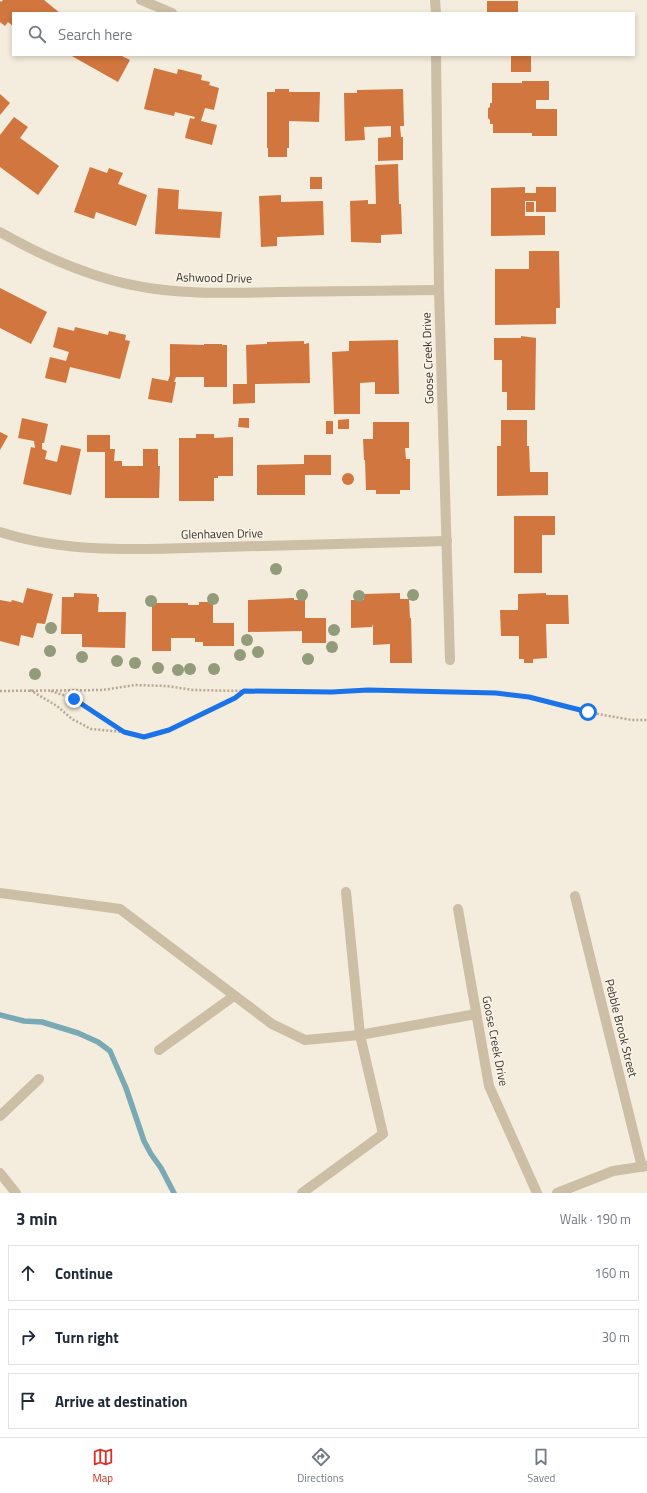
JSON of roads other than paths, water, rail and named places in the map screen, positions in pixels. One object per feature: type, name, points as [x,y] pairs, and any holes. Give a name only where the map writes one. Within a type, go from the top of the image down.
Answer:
[{"type":"street","points":[[141,0],[170,12]]},
{"type":"street","points":[[435,0],[436,12]]},
{"type":"street","name":"Goose Creek Drive","points":[[436,56],[438,290],[450,660]]},
{"type":"street","name":"Ashwood Drive","points":[[0,232],[60,263],[132,285],[162,290],[213,293],[438,290]]},
{"type":"street","name":"Glenhaven Drive","points":[[0,532],[29,540],[73,547],[137,549],[447,541]]},
{"type":"street","points":[[302,1193],[383,1134],[360,1035],[346,892]]},
{"type":"street","points":[[0,893],[120,909],[272,1024],[305,1040],[360,1035],[476,1014]]},
{"type":"street","name":"Pebble Brook Street","points":[[575,896],[644,1166]]},
{"type":"street","name":"Goose Creek Drive","points":[[458,909],[489,1086],[537,1193]]},
{"type":"street","points":[[159,1050],[234,996]]},
{"type":"street","points":[[0,1116],[39,1079]]},
{"type":"street","points":[[557,1193],[613,1171],[644,1166]]},
{"type":"street","points":[[0,1173],[16,1193]]},
{"type":"waterway","points":[[0,1015],[24,1021],[42,1022],[78,1033],[98,1042],[110,1051],[126,1088],[144,1141],[161,1168],[174,1193]]}]
